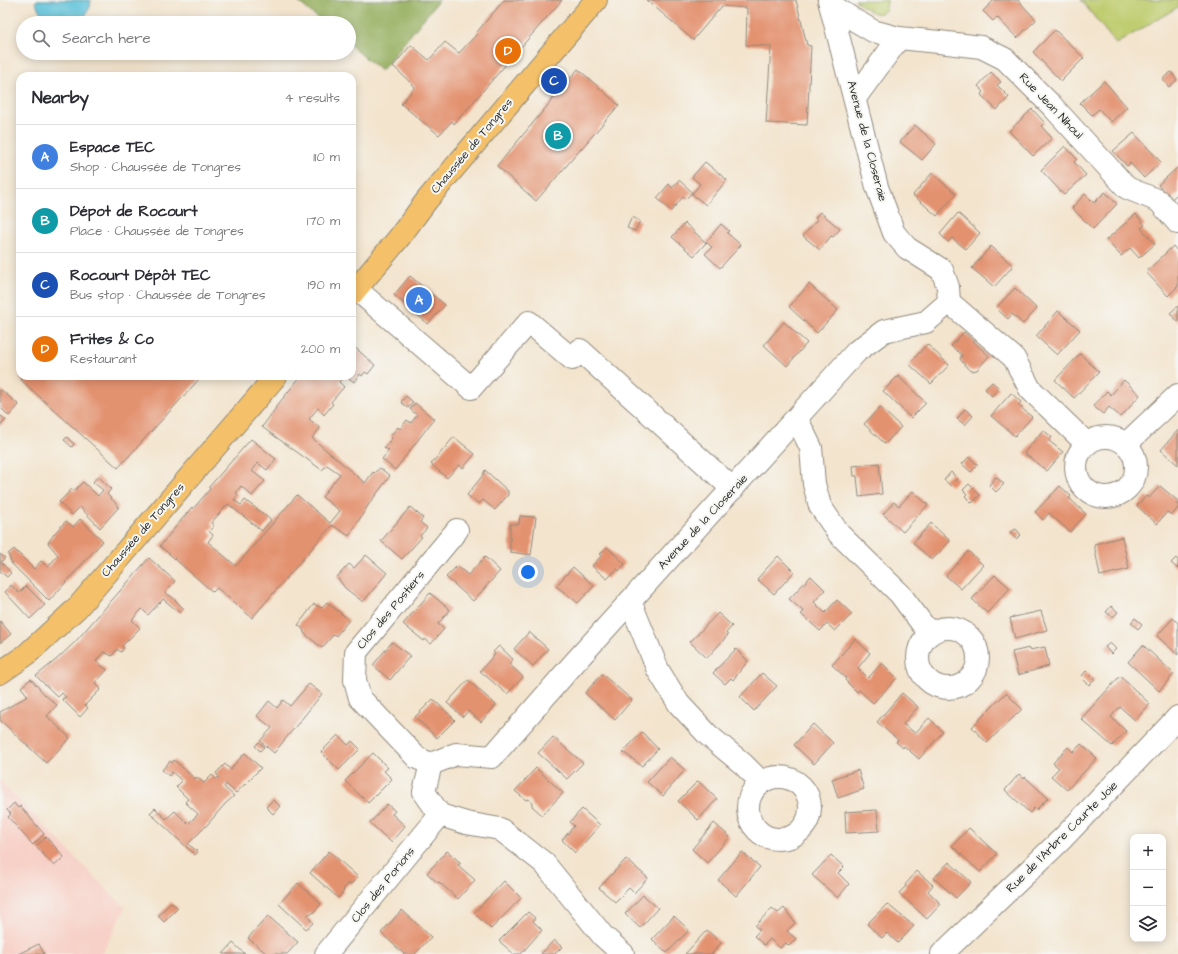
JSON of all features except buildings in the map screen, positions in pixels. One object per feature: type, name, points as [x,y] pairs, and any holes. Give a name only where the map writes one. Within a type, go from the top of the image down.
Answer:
[{"type":"main road","name":"Chaussée de Tongres","points":[[356,289],[398,239],[427,200],[596,0]]},
{"type":"main road","name":"Chaussée de Tongres","points":[[0,673],[26,655],[77,608],[273,380]]},
{"type":"street","name":"Rue Jean Nihoul","points":[[830,2],[851,18],[873,31],[899,38],[981,47],[1005,59],[1052,106],[1127,188],[1159,201],[1178,223]]},
{"type":"street","name":"Avenue de la Closeraie","points":[[431,764],[456,754],[492,757],[630,601],[857,351],[884,331],[926,322],[949,302],[948,287],[942,270],[907,248],[894,233],[877,187],[830,2]]},
{"type":"street","points":[[855,98],[899,38]]},
{"type":"street","points":[[356,293],[471,388],[530,322],[572,359],[580,350],[733,489]]},
{"type":"street","points":[[949,302],[1014,358],[1030,389],[1087,444]]},
{"type":"street","points":[[1126,444],[1178,395]]},
{"type":"street","points":[[797,418],[811,448],[814,484],[820,506],[839,534],[900,594],[929,633]]},
{"type":"street","points":[[1102,437],[1115,438],[1126,444],[1136,461],[1136,471],[1128,488],[1120,494],[1106,497],[1092,493],[1084,488],[1076,470],[1077,460],[1081,451],[1087,444],[1094,439],[1102,437]]},
{"type":"street","name":"Clos des Postiers","points":[[431,764],[417,758],[360,698],[355,680],[356,652],[458,530]]},
{"type":"street","points":[[630,601],[658,670],[678,704],[708,735],[743,764],[761,782]]},
{"type":"street","name":"Rue de l'Arbre Courte Joie","points":[[942,954],[1062,839],[1178,717]]},
{"type":"street","points":[[431,764],[424,792],[440,815],[466,823],[500,829],[544,863],[603,936],[623,954]]},
{"type":"street","name":"Clos des Porions","points":[[326,954],[440,815]]},
{"type":"shaded area","points":[[0,781],[125,908],[102,954],[0,954]]},
{"type":"green space","points":[[296,0],[439,0],[381,71],[356,50],[356,16],[315,16]]},
{"type":"green space","points":[[855,0],[887,0],[886,8],[879,14],[874,13]]},
{"type":"green space","points":[[1081,0],[1178,0],[1178,7],[1116,44]]},
{"type":"water","points":[[37,0],[91,0],[90,7],[85,16],[42,16],[35,2]]},
{"type":"place","name":"Frites & Co","points":[[508,51]]},
{"type":"place","name":"Rocourt Dépôt TEC","points":[[554,81]]},
{"type":"place","name":"Dépot de Rocourt","points":[[558,136]]},
{"type":"place","name":"Espace TEC","points":[[419,300]]}]
